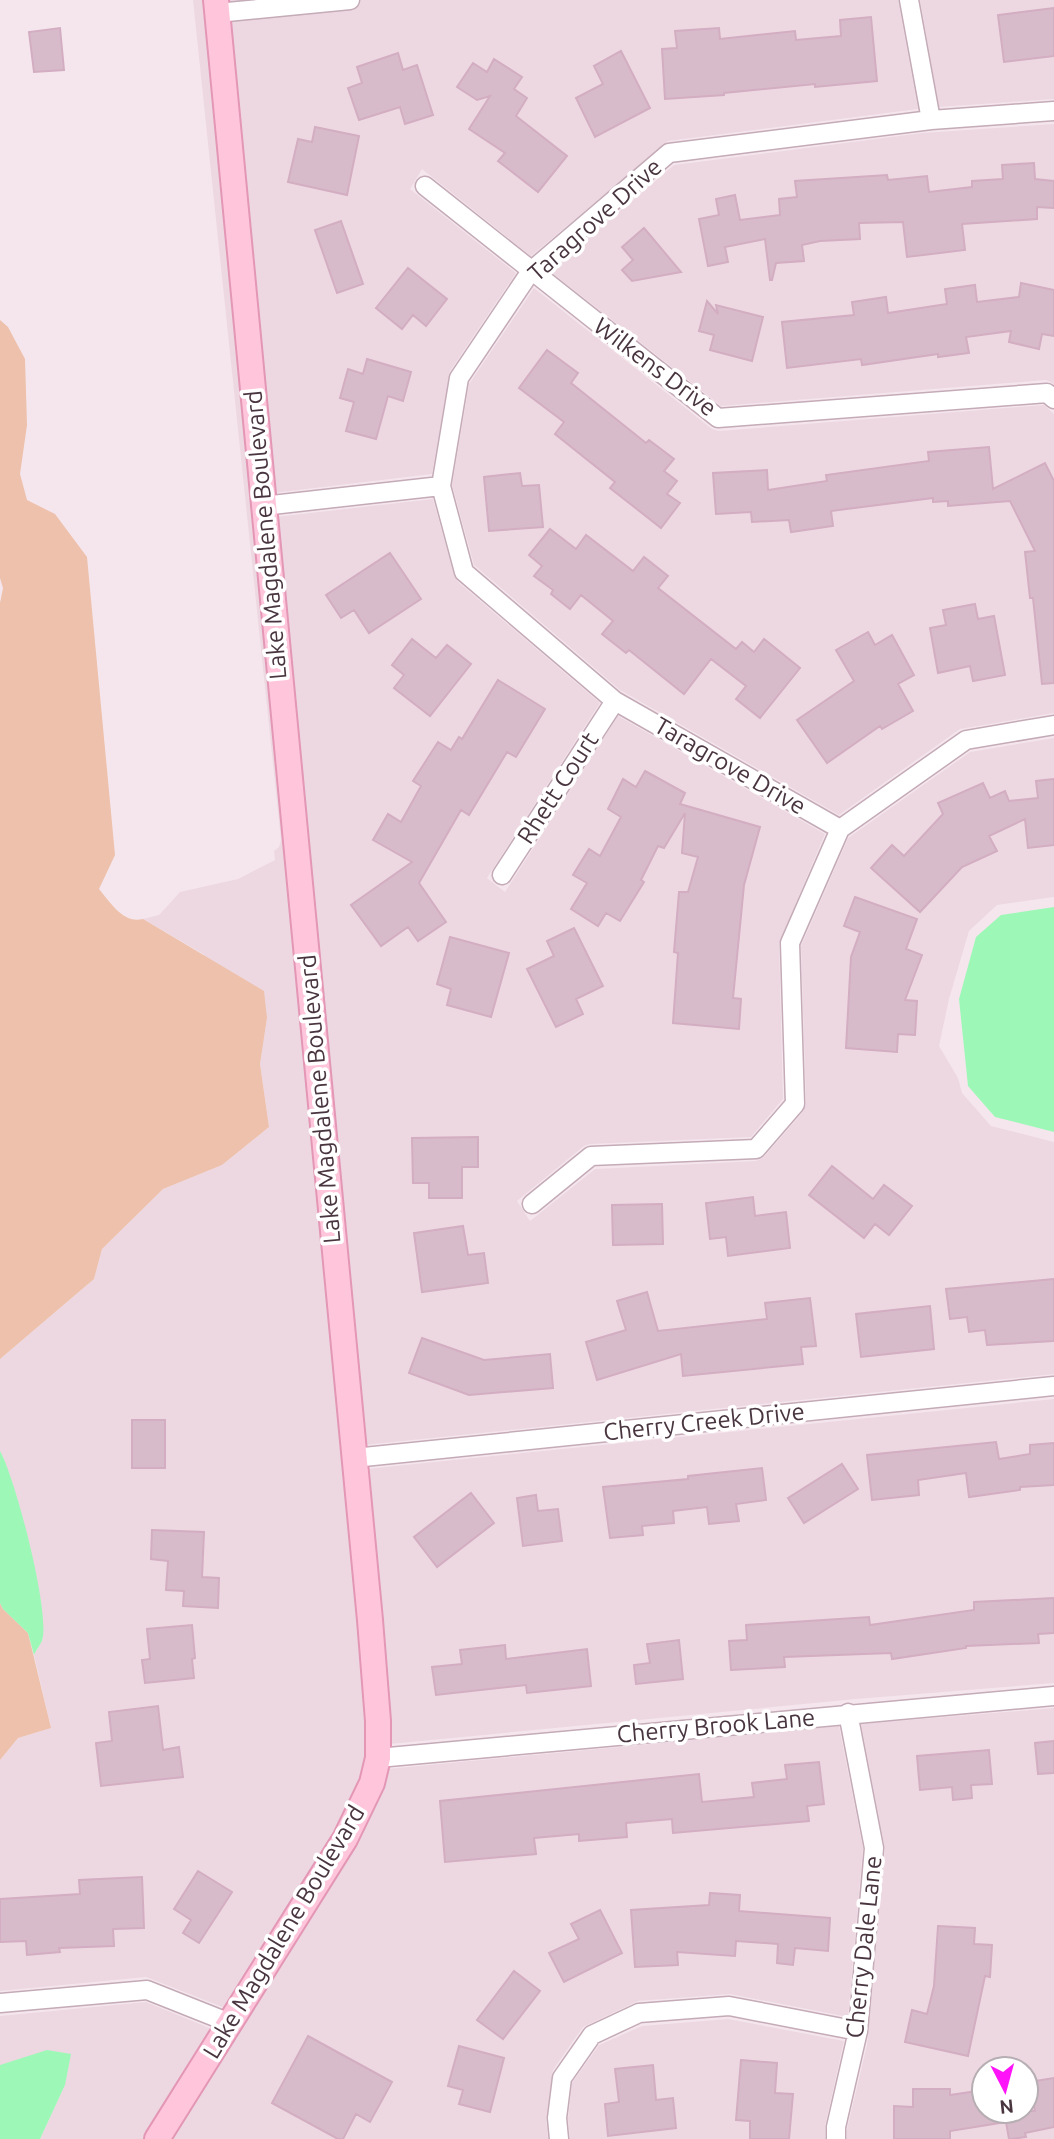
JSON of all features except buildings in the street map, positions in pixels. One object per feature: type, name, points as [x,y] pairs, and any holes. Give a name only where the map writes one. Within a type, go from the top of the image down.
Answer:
[{"type":"street","points":[[217,7],[350,0]]},
{"type":"street","points":[[909,0],[931,120]]},
{"type":"street","name":"Lake Magdalene Boulevard","points":[[157,2139],[345,1839],[367,1794],[378,1758],[378,1721],[370,1620],[217,7]]},
{"type":"street","name":"Taragrove Drive","points":[[840,829],[615,701],[464,572],[441,486],[459,378],[531,271],[669,153],[931,120],[1054,111]]},
{"type":"street","name":"Wilkens Drive","points":[[425,186],[718,418],[1047,393],[1054,399]]},
{"type":"street","points":[[263,506],[441,486]]},
{"type":"street","name":"Rhett Court","points":[[502,876],[615,701]]},
{"type":"street","points":[[532,1204],[591,1156],[756,1149],[795,1104],[790,943],[840,829],[966,740],[1054,725]]},
{"type":"street","name":"Cherry Creek Drive","points":[[354,1458],[1054,1386]]},
{"type":"street","name":"Cherry Brook Lane","points":[[378,1758],[1054,1696]]},
{"type":"street","name":"Cherry Dale Lane","points":[[836,2139],[836,2127],[858,2031],[874,1848],[848,1713]]},
{"type":"street","points":[[0,2003],[147,1990],[230,2023]]},
{"type":"street","points":[[559,2139],[556,2118],[562,2078],[592,2035],[639,2013],[729,2007],[858,2031]]},
{"type":"shaded area","points":[[193,0],[205,0],[367,1721],[368,1756],[362,1777],[330,1842],[225,2008],[146,1977],[0,1991],[0,1760],[18,1738],[51,1728],[34,1655],[43,1639],[0,1451],[0,1359],[94,1279],[102,1249],[163,1189],[222,1165],[269,1127],[260,1064],[267,1018],[203,954],[143,919],[159,915],[180,892],[238,879],[275,860],[274,851],[281,840]]},
{"type":"shaded area","points":[[227,0],[898,0],[918,109],[668,141],[531,256],[422,169],[410,189],[516,273],[450,371],[432,474],[273,493]]},
{"type":"shaded area","points":[[920,0],[1054,0],[1054,99],[939,107]]},
{"type":"shaded area","points":[[1054,124],[1054,384],[1046,380],[721,406],[550,271],[674,165],[922,133]]},
{"type":"shaded area","points":[[534,288],[712,429],[719,431],[1044,405],[1054,414],[1054,713],[960,729],[839,815],[620,690],[474,565],[452,485],[469,384]]},
{"type":"shaded area","points":[[0,320],[8,327],[25,359],[27,425],[20,474],[27,500],[55,514],[87,557],[115,855],[99,889],[123,915],[136,920],[143,919],[264,991],[267,1018],[260,1064],[269,1127],[222,1165],[163,1189],[102,1249],[94,1279],[0,1359],[0,603],[3,588],[0,578]]},
{"type":"shaded area","points":[[433,499],[458,582],[600,703],[487,878],[505,892],[618,716],[825,834],[779,943],[783,1099],[751,1137],[584,1146],[517,1201],[530,1221],[595,1169],[756,1161],[763,1158],[802,1113],[806,1104],[801,946],[848,838],[970,752],[1054,738],[1054,897],[997,905],[969,931],[949,999],[939,1046],[958,1078],[962,1093],[991,1126],[1054,1142],[1054,1374],[364,1445],[275,517]]},
{"type":"shaded area","points":[[1054,907],[1054,1132],[995,1117],[968,1086],[959,999],[976,937],[1001,915]]},
{"type":"shaded area","points":[[1054,1399],[1054,1683],[856,1699],[390,1744],[366,1469]]},
{"type":"shaded area","points":[[0,1451],[22,1515],[37,1576],[43,1626],[42,1641],[34,1655],[28,1633],[0,1603]]},
{"type":"shaded area","points":[[0,1603],[28,1633],[51,1728],[18,1738],[0,1760]]},
{"type":"shaded area","points":[[1054,1708],[1054,2139],[847,2139],[867,2045],[885,1849],[861,1724]]},
{"type":"shaded area","points":[[839,1726],[863,1848],[848,2017],[730,1994],[638,2001],[583,2027],[553,2070],[546,2119],[548,2139],[170,2139],[234,2038],[237,2039],[240,2029],[355,1845],[369,1820],[387,1769]]},
{"type":"shaded area","points":[[146,2002],[212,2029],[143,2139],[40,2139],[65,2085],[0,2065],[0,2016]]},
{"type":"shaded area","points":[[728,2019],[844,2041],[825,2126],[825,2139],[570,2139],[568,2119],[572,2083],[599,2045],[642,2026]]},
{"type":"shaded area","points":[[47,2050],[71,2054],[65,2085],[40,2139],[0,2139],[0,2065]]}]
